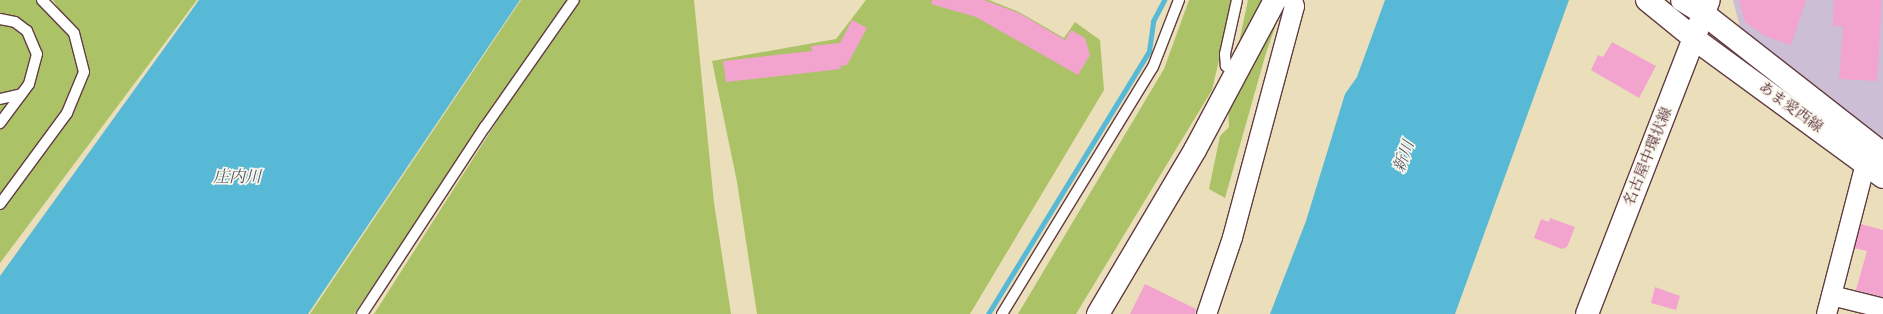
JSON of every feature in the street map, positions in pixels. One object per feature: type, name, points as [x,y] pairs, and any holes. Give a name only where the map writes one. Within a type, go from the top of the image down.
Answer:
[{"type":"main road","points":[[1098,314],[1237,74],[1275,0]]},
{"type":"main road","name":"あま愛西線","points":[[1682,0],[1706,7],[1874,159],[1883,177]]},
{"type":"main road","name":"あま愛西線","points":[[1649,2],[1696,40],[1874,159]]},
{"type":"main road","name":"名古屋中環状線","points":[[1587,314],[1696,40],[1706,7]]},
{"type":"street","points":[[1206,314],[1232,237],[1294,6],[1292,0]]},
{"type":"street","points":[[1826,314],[1874,159]]},
{"type":"street","points":[[1831,295],[1883,308]]},
{"type":"lane","points":[[0,204],[67,113],[84,72],[74,33],[42,0]]},
{"type":"lane","points":[[362,314],[485,127],[574,0]]},
{"type":"lane","points":[[1002,314],[1153,67],[1179,0]]},
{"type":"lane","points":[[1237,0],[1225,54],[1226,66],[1237,74]]},
{"type":"lane","points":[[0,18],[22,27],[35,46],[37,64],[22,92],[0,123]]},
{"type":"lane","points":[[0,99],[22,92]]},
{"type":"shaded area","points":[[1733,0],[1883,0],[1883,144],[1742,35]]},
{"type":"green space","points":[[0,0],[43,0],[57,6],[53,0],[197,0],[0,263]]},
{"type":"green space","points":[[521,0],[567,0],[354,314],[310,314]]},
{"type":"green space","points":[[578,0],[694,0],[714,203],[731,314],[374,314],[557,27]]},
{"type":"green space","points":[[866,0],[989,0],[1019,12],[1064,38],[1075,22],[1100,40],[1104,90],[970,314],[757,314],[737,182],[712,61],[836,39]]},
{"type":"green space","points":[[1189,0],[1233,0],[1212,90],[1076,314],[1018,314],[1164,69]]},
{"type":"green space","points":[[1248,0],[1262,0],[1237,52]]},
{"type":"green space","points":[[1282,8],[1266,53],[1225,198],[1209,189],[1220,136],[1229,127],[1228,104]]},
{"type":"water","name":"庄内川","points":[[199,0],[520,0],[308,314],[0,314],[0,276]]},
{"type":"water","name":"新川","points":[[1385,0],[1569,0],[1455,314],[1270,314],[1306,221],[1345,94],[1357,77]]},
{"type":"building","points":[[932,0],[984,0],[1019,13],[1065,40],[1071,30],[1085,38],[1090,55],[1078,75],[976,17],[931,4]]},
{"type":"building","points":[[1739,0],[1806,0],[1791,45],[1765,36],[1745,22]]},
{"type":"building","points":[[1834,0],[1882,0],[1877,81],[1839,79],[1843,26],[1833,26]]},
{"type":"building","points":[[852,20],[867,28],[847,65],[840,66],[841,69],[726,82],[723,61],[812,51],[811,46],[840,43]]},
{"type":"building","points":[[1612,42],[1656,66],[1639,98],[1591,70],[1598,55],[1603,57]]},
{"type":"building","points":[[1550,218],[1575,227],[1567,247],[1562,249],[1534,238],[1541,219],[1549,222]]},
{"type":"building","points":[[1861,224],[1883,230],[1883,297],[1856,290],[1867,251],[1854,248]]},
{"type":"building","points":[[1145,284],[1196,309],[1195,314],[1130,314]]},
{"type":"building","points":[[1655,287],[1680,296],[1676,310],[1651,303]]},
{"type":"waterway","points":[[988,314],[1149,51],[1153,21],[1164,0]]}]
